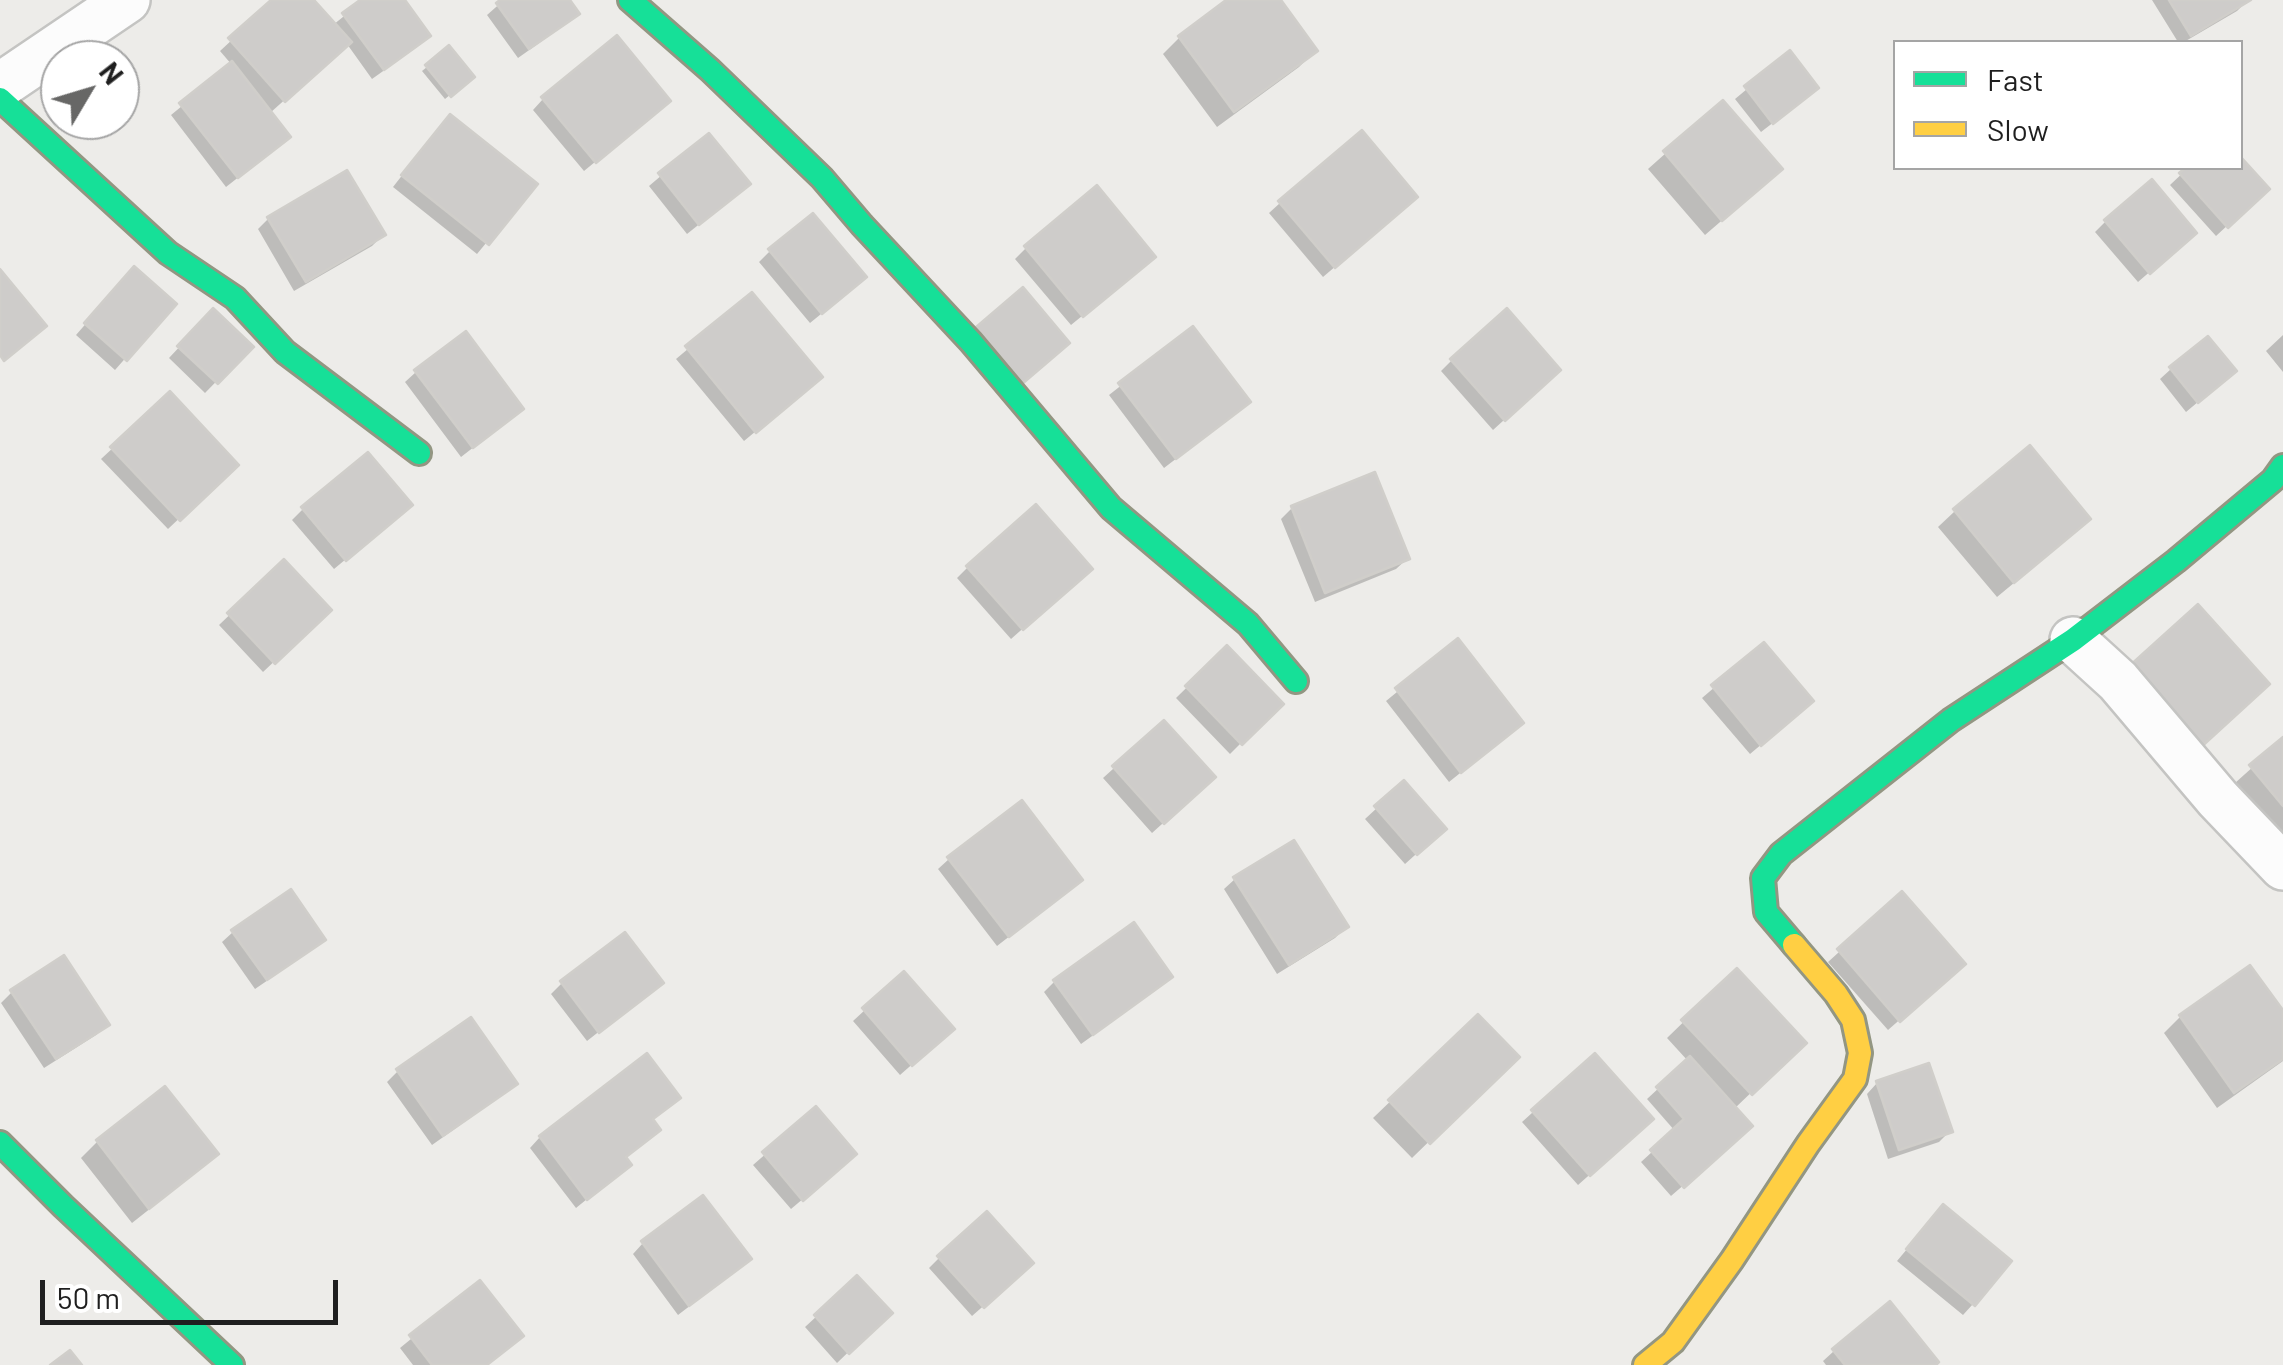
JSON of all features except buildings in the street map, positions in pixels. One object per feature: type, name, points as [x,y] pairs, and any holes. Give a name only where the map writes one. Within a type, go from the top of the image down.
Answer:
[{"type":"street","points":[[0,86],[126,0]]},
{"type":"street","points":[[630,0],[710,70],[822,178],[971,342],[1111,508],[1248,624],[1296,681]]},
{"type":"street","points":[[0,99],[168,253],[234,298],[285,352],[419,453]]},
{"type":"street","points":[[1646,1365],[1673,1342],[1855,1079],[1860,1053],[1853,1020],[1836,994],[1766,912],[1763,878],[1781,854],[1951,720],[2073,640],[2280,479]]},
{"type":"street","points":[[2073,640],[2118,681],[2218,799],[2283,867]]},
{"type":"street","points":[[0,1143],[232,1365]]},
{"type":"traffic: fast","points":[[630,0],[710,70],[822,178],[971,342],[1111,508],[1248,624],[1296,681]]},
{"type":"traffic: fast","points":[[0,99],[168,253],[235,298],[285,352],[419,453]]},
{"type":"traffic: fast","points":[[1794,945],[1766,912],[1763,878],[1781,854],[1951,720],[2073,640],[2176,561],[2273,480],[2283,466]]},
{"type":"traffic: fast","points":[[0,1143],[232,1365]]},
{"type":"traffic: slow","points":[[1645,1365],[1673,1342],[1855,1079],[1860,1053],[1853,1020],[1794,945]]}]
